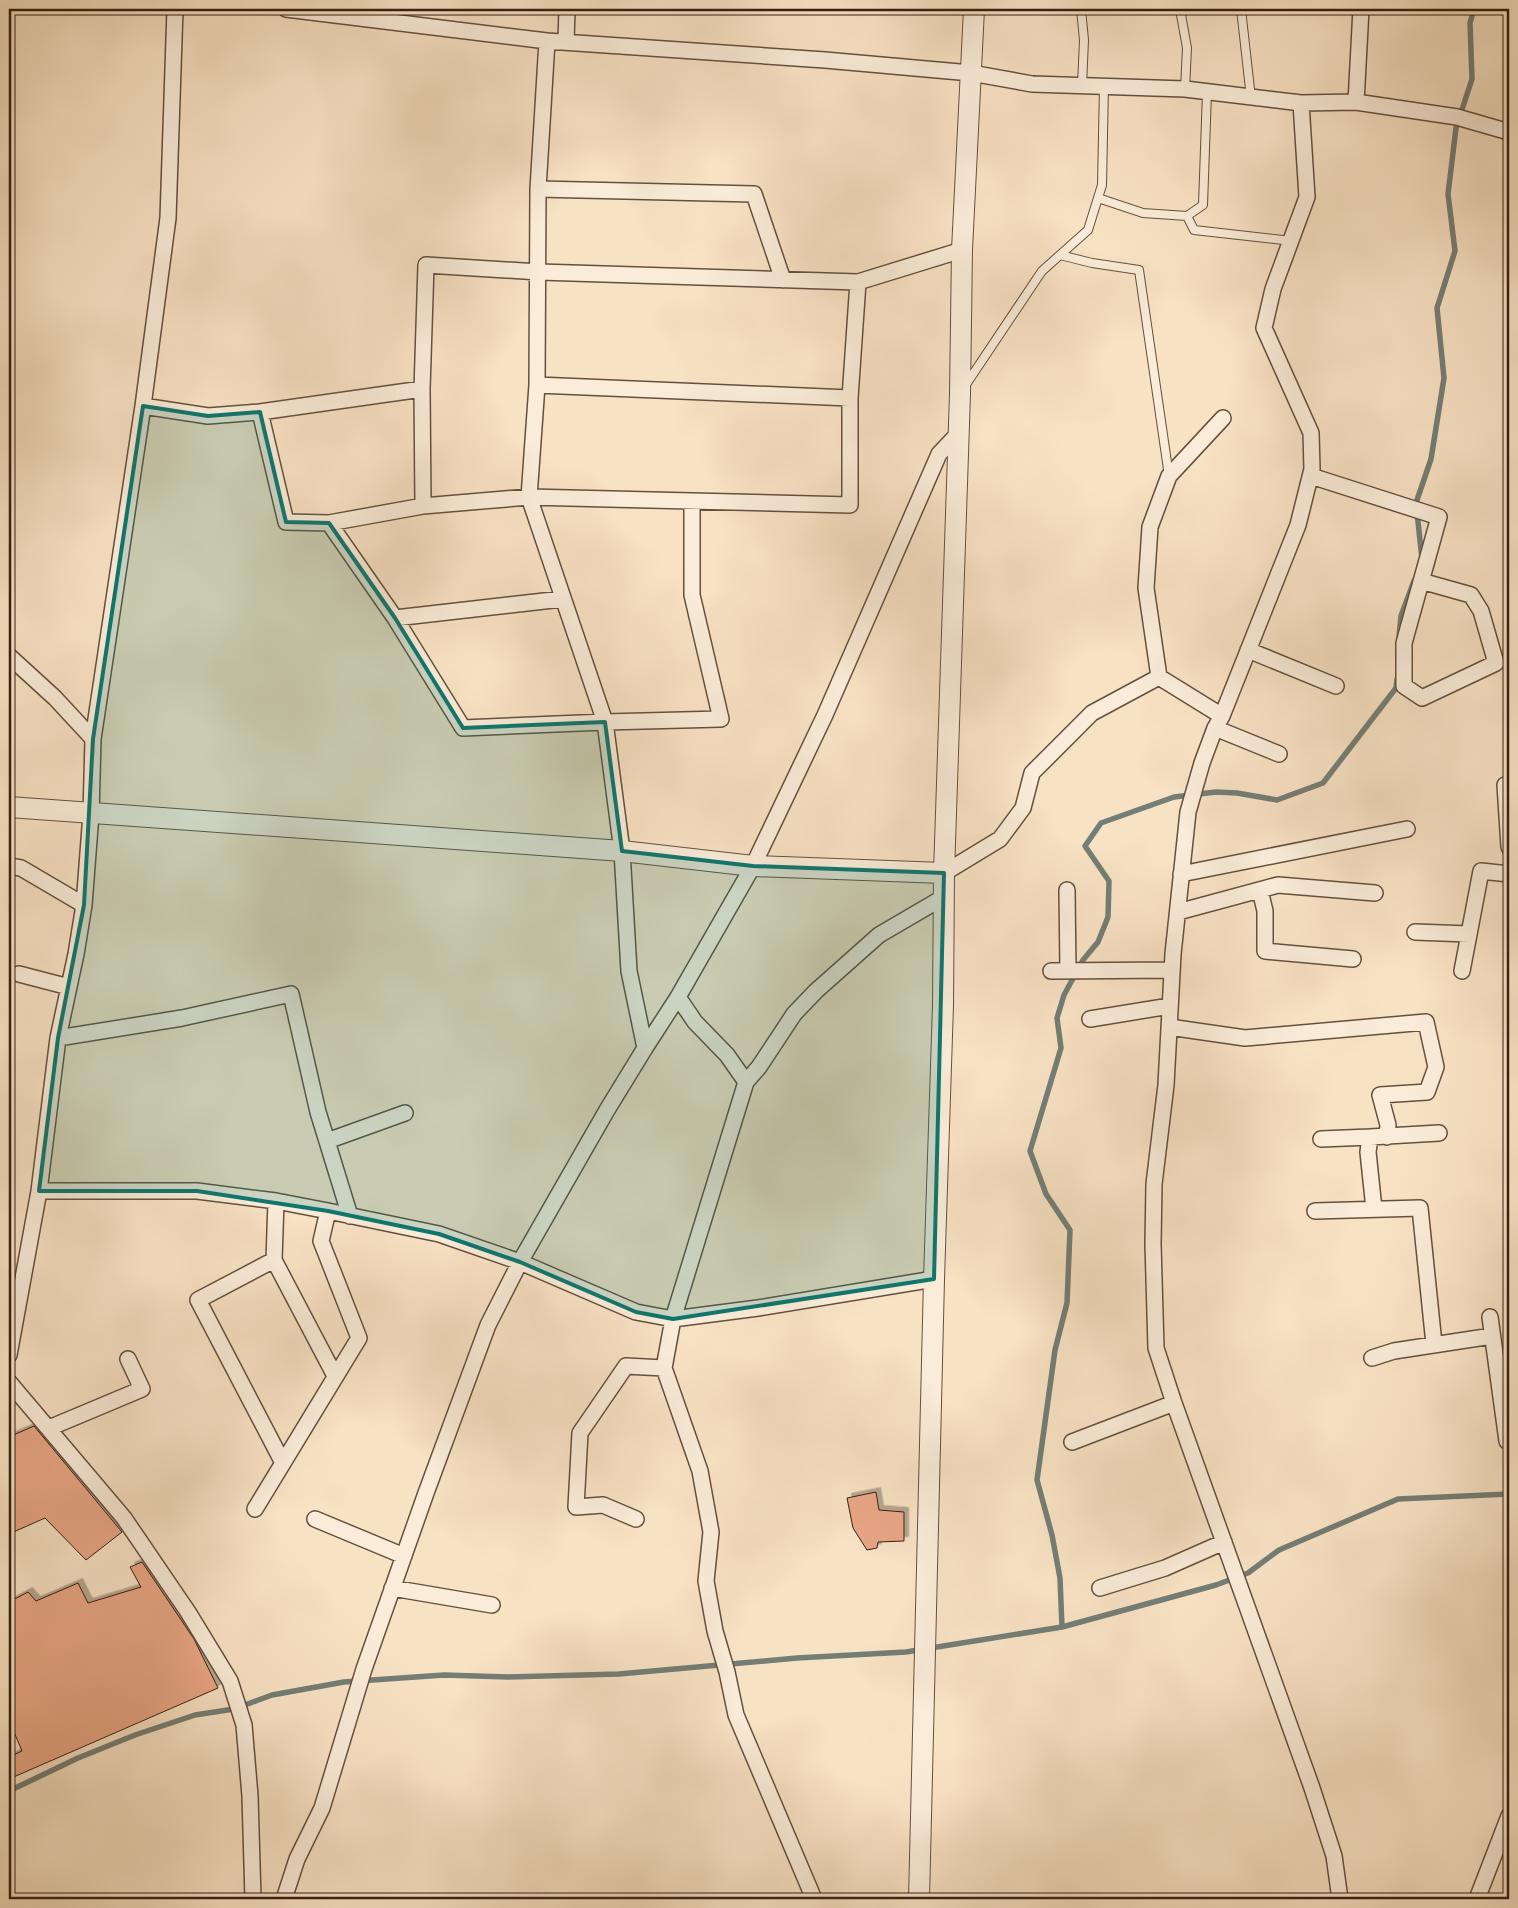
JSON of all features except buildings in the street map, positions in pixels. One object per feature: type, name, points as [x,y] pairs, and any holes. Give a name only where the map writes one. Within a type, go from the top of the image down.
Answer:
[{"type":"street","points":[[9,1355],[15,1294],[39,1191],[58,1038],[84,905],[90,814],[92,739],[143,406],[168,218],[176,9]]},
{"type":"street","points":[[286,9],[547,41],[826,60],[971,73],[1032,84],[1185,89],[1301,103],[1356,102],[1457,117],[1509,132]]},
{"type":"street","points":[[566,42],[567,9]]},
{"type":"street","points":[[919,1899],[934,1279],[943,1005],[944,873],[960,394],[962,250],[974,9]]},
{"type":"street","points":[[1356,102],[1362,9]]},
{"type":"street","points":[[547,41],[538,189],[537,385],[529,497],[604,722],[622,851],[629,971],[645,1048]]},
{"type":"street","points":[[1301,103],[1307,197],[1273,289],[1264,328],[1312,433],[1310,476],[1298,525],[1202,763],[1188,812],[1172,970],[1166,1086],[1154,1184],[1153,1244],[1156,1348],[1332,1847],[1340,1899]]},
{"type":"street","points":[[538,189],[754,194],[783,280]]},
{"type":"street","points":[[423,506],[422,389],[426,265],[539,272],[858,282],[962,250]]},
{"type":"street","points":[[260,412],[286,522],[329,523],[423,506],[529,497],[850,505],[850,398],[858,282]]},
{"type":"street","points":[[537,385],[850,398]]},
{"type":"street","points":[[143,406],[208,416],[260,412],[422,389]]},
{"type":"street","points":[[1223,418],[1169,476],[1150,526],[1146,588],[1159,677],[1219,722],[1279,754]]},
{"type":"street","points":[[284,1899],[296,1859],[322,1808],[364,1669],[488,1325],[520,1262],[754,866],[825,714],[939,454],[958,434]]},
{"type":"street","points":[[1310,476],[1440,517],[1421,580],[1404,643],[1404,686],[1422,698],[1496,663],[1481,611],[1471,595],[1421,580]]},
{"type":"street","points":[[329,523],[395,618],[463,728],[604,722],[721,720],[692,594],[692,502]]},
{"type":"street","points":[[395,618],[562,599]]},
{"type":"street","points":[[1248,650],[1336,686]]},
{"type":"street","points":[[9,656],[56,698],[92,739]]},
{"type":"street","points":[[9,807],[622,851],[754,866],[944,873],[1000,839],[1022,808],[1032,773],[1092,713],[1159,677]]},
{"type":"street","points":[[1505,785],[1509,847]]},
{"type":"street","points":[[1181,874],[1407,829]]},
{"type":"street","points":[[9,866],[21,868],[84,905]]},
{"type":"street","points":[[1462,971],[1481,871],[1509,874]]},
{"type":"street","points":[[1178,912],[1278,885],[1375,893]]},
{"type":"street","points":[[1066,890],[1068,971]]},
{"type":"street","points":[[1260,890],[1265,912],[1265,951],[1353,959]]},
{"type":"street","points":[[814,1899],[736,1715],[727,1672],[715,1632],[706,1581],[711,1532],[700,1471],[664,1368],[673,1319],[746,1082],[759,1067],[794,1014],[816,991],[879,935],[944,897]]},
{"type":"street","points":[[1415,932],[1469,934]]},
{"type":"street","points":[[1051,971],[1172,970]]},
{"type":"street","points":[[19,974],[69,987]]},
{"type":"street","points":[[58,1038],[182,1018],[290,994],[318,1112],[350,1216]]},
{"type":"street","points":[[678,997],[695,1022],[727,1055],[746,1082]]},
{"type":"street","points":[[1090,1019],[1170,1006]]},
{"type":"street","points":[[1169,1027],[1245,1038],[1426,1022],[1436,1067],[1427,1092],[1380,1095],[1388,1125],[1386,1138]]},
{"type":"street","points":[[327,1141],[405,1113]]},
{"type":"street","points":[[1321,1139],[1386,1138],[1439,1132]]},
{"type":"street","points":[[1370,1138],[1368,1152],[1374,1209]]},
{"type":"street","points":[[39,1191],[198,1191],[276,1201],[328,1211],[439,1234],[520,1262],[636,1312],[673,1319],[758,1308],[934,1279]]},
{"type":"street","points":[[276,1201],[274,1260],[335,1376]]},
{"type":"street","points":[[1315,1211],[1420,1208],[1434,1344]]},
{"type":"street","points":[[255,1509],[359,1338],[321,1241],[328,1211]]},
{"type":"street","points":[[274,1260],[198,1300],[282,1464]]},
{"type":"street","points":[[1490,1317],[1492,1336],[1505,1394],[1507,1441]]},
{"type":"street","points":[[1372,1358],[1394,1351],[1492,1336]]},
{"type":"street","points":[[49,1428],[142,1389],[128,1359]]},
{"type":"street","points":[[636,1519],[603,1505],[576,1507],[580,1433],[626,1366],[664,1368]]},
{"type":"street","points":[[9,1382],[124,1518],[188,1612],[230,1681],[244,1725],[250,1796],[253,1899]]},
{"type":"street","points":[[1072,1442],[1174,1403]]},
{"type":"street","points":[[315,1519],[404,1556]]},
{"type":"street","points":[[1100,1588],[1165,1568],[1224,1542]]},
{"type":"street","points":[[392,1588],[492,1605]]},
{"type":"street","points":[[1477,1899],[1509,1816]]},
{"type":"lane","points":[[1081,9],[1084,40],[1082,85]]},
{"type":"lane","points":[[1180,9],[1187,48],[1185,89]]},
{"type":"lane","points":[[1241,9],[1251,98]]},
{"type":"lane","points":[[960,394],[1042,271],[1088,230],[1102,185],[1104,85]]},
{"type":"lane","points":[[1098,198],[1143,214],[1187,216],[1203,205],[1207,92]]},
{"type":"lane","points":[[1187,216],[1194,230],[1292,241]]},
{"type":"lane","points":[[1060,255],[1092,263],[1139,270],[1169,476]]},
{"type":"highlighted area","points":[[143,406],[208,416],[260,412],[286,522],[329,523],[395,618],[463,728],[605,722],[622,851],[753,866],[944,873],[934,1279],[673,1319],[636,1312],[520,1262],[439,1234],[328,1211],[197,1191],[39,1191],[58,1038],[84,905],[93,739]]},
{"type":"waterway","points":[[1422,559],[1416,503],[1431,459],[1444,378],[1437,308],[1455,251],[1448,194],[1456,128],[1472,79],[1470,23],[1474,9]]},
{"type":"waterway","points":[[1399,637],[1401,616],[1414,581]]},
{"type":"waterway","points":[[1062,1627],[1060,1578],[1052,1535],[1037,1480],[1055,1350],[1067,1303],[1070,1230],[1046,1194],[1030,1151],[1061,1048],[1057,1018],[1064,995],[1083,960],[1098,942],[1108,917],[1109,881],[1085,846],[1101,823],[1174,797],[1216,792],[1237,793],[1277,800],[1323,783],[1396,688],[1397,679]]},
{"type":"waterway","points":[[9,1791],[78,1758],[135,1735],[195,1715],[234,1709],[272,1695],[344,1682],[444,1675],[508,1677],[619,1674],[797,1658],[906,1652],[1062,1627],[1216,1585],[1248,1573],[1279,1550],[1398,1499],[1509,1494]]}]
